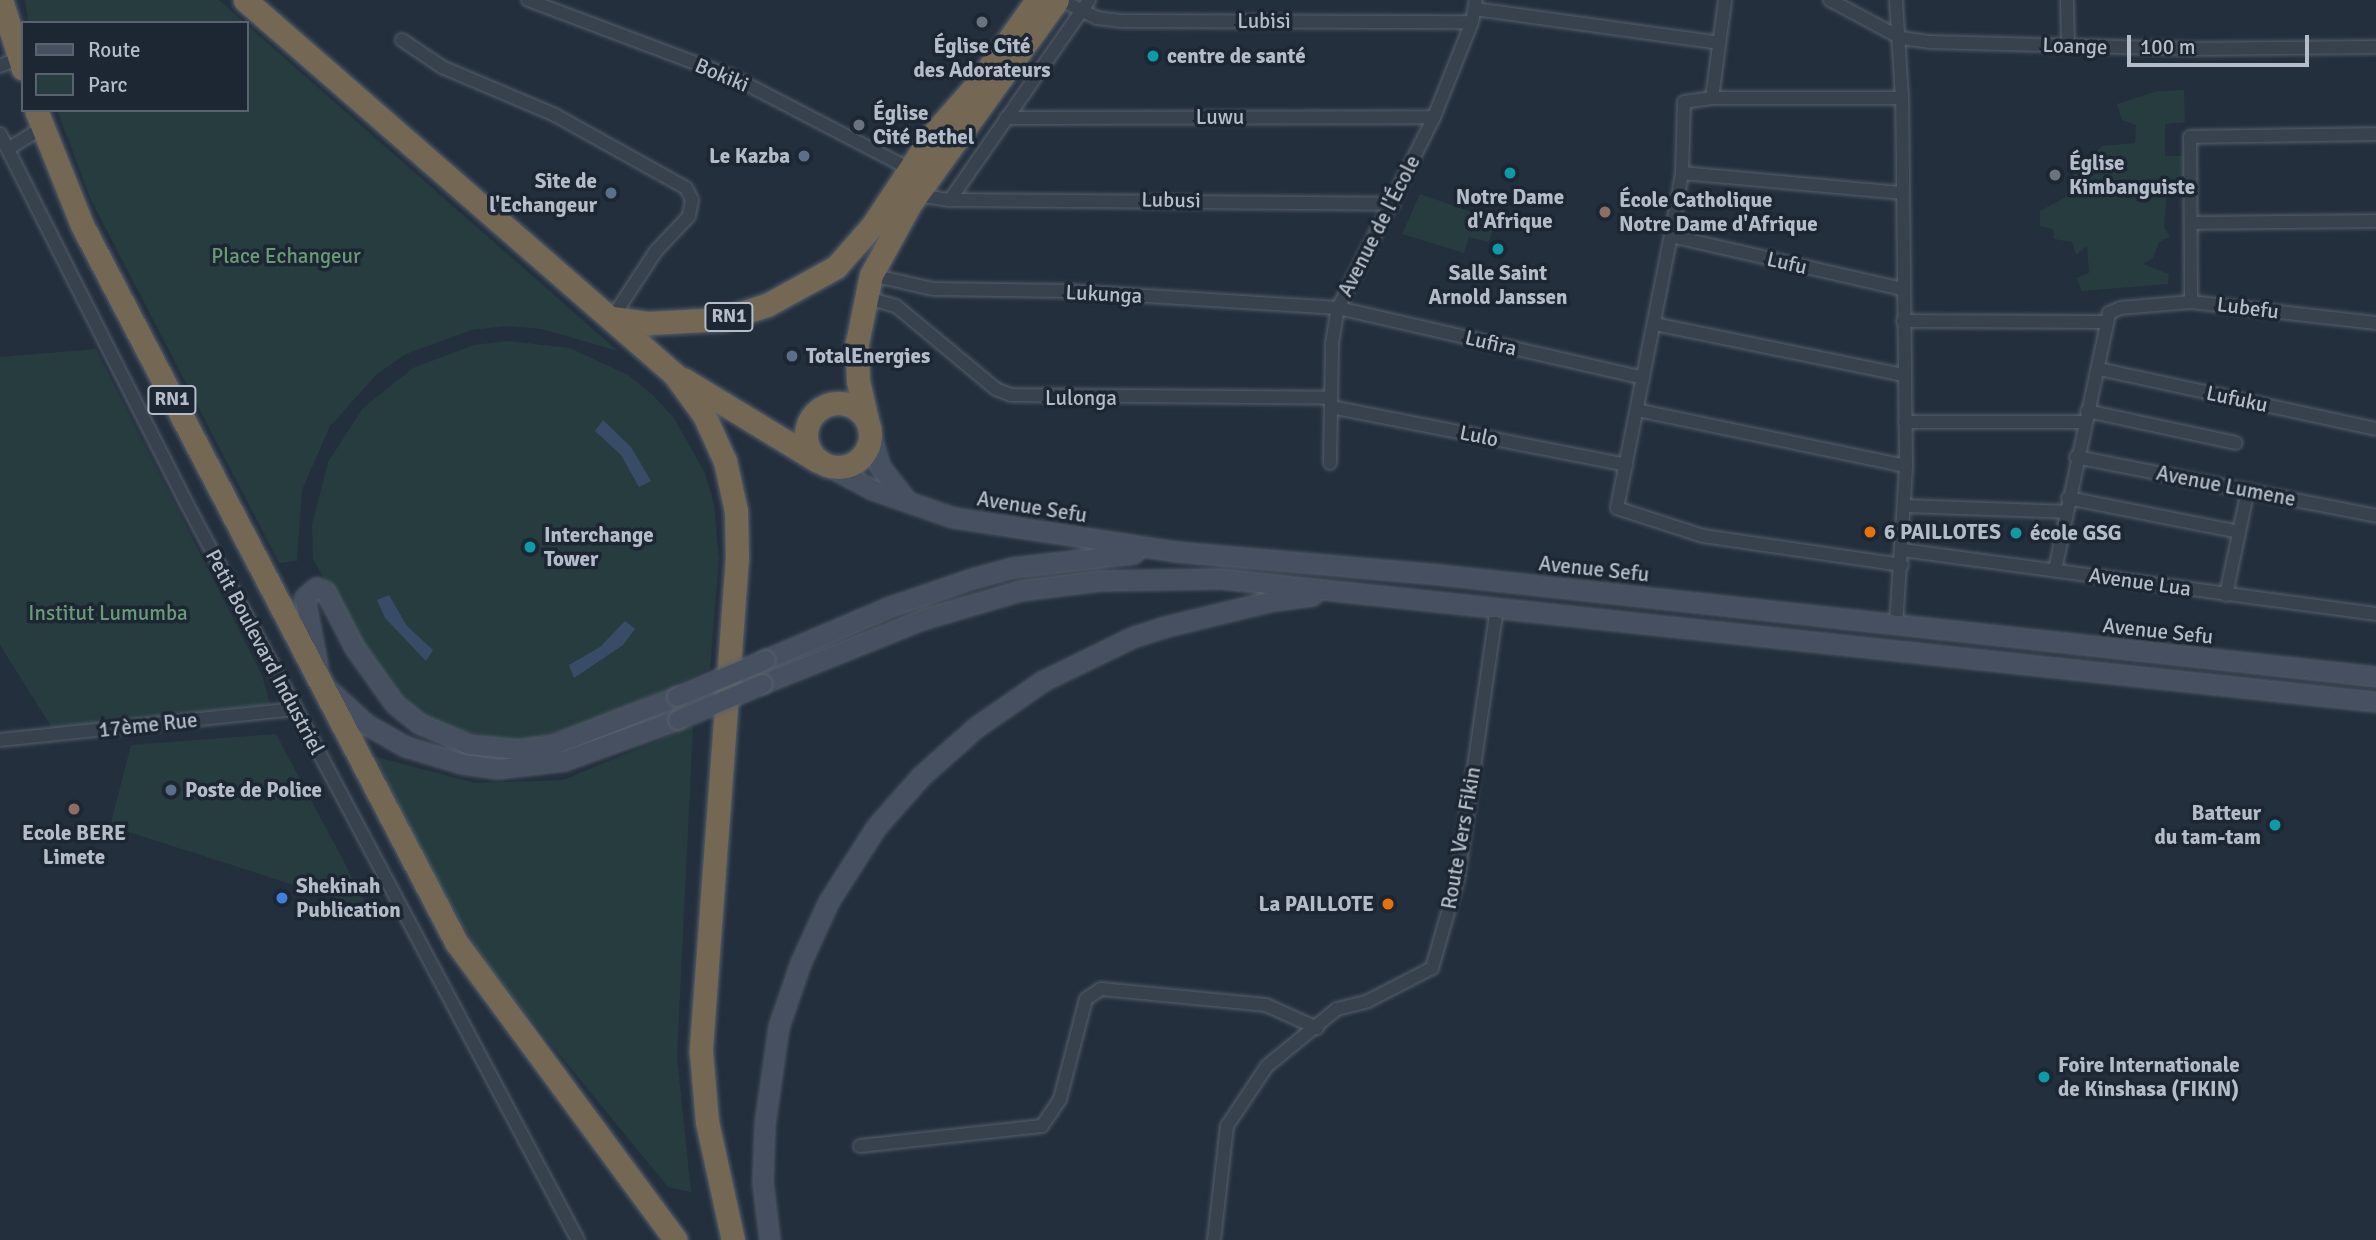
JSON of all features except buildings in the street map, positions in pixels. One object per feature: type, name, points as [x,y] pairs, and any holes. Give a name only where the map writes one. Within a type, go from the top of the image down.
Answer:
[{"type":"highway","points":[[1,0],[14,59]]},
{"type":"highway","points":[[14,59],[15,0]]},
{"type":"highway","points":[[245,0],[674,374],[820,462],[835,466],[854,463],[867,449],[869,426],[858,382],[857,343],[868,286],[887,242],[1045,2]]},
{"type":"highway","name":"RN1","points":[[612,318],[649,323],[723,319],[767,305],[836,267],[872,226],[908,168],[1045,2]]},
{"type":"highway","name":"RN1","points":[[38,119],[82,225],[322,683]]},
{"type":"highway","points":[[674,374],[716,440],[732,486],[737,547],[701,1052],[707,1122],[733,1240]]},
{"type":"highway","points":[[820,462],[807,439],[811,418],[819,409],[840,403],[860,412],[869,426]]},
{"type":"highway","points":[[716,440],[719,421],[732,417],[749,420]]},
{"type":"highway","points":[[322,683],[456,942],[676,1240]]},
{"type":"main road","points":[[869,426],[880,467],[910,504]]},
{"type":"main road","name":"Avenue Sefu","points":[[820,462],[910,504],[954,518],[1176,552],[1419,574],[2376,675],[2374,702],[1346,592]]},
{"type":"main road","points":[[1176,552],[1013,568],[891,607],[554,746],[510,750],[470,745],[420,723],[395,704],[355,648],[326,593],[317,588],[305,598],[322,683],[386,737],[432,757],[499,769],[564,761],[678,720],[925,619],[1056,584],[1221,579],[1346,592]]},
{"type":"main road","points":[[1416,600],[1419,574]]},
{"type":"main road","points":[[770,1240],[763,1183],[770,1083],[779,1027],[801,963],[829,902],[877,827],[922,776],[976,727],[1044,681],[1132,638],[1273,601],[1346,592]]},
{"type":"street","name":"Bokiki","points":[[528,0],[733,77],[908,168]]},
{"type":"street","points":[[950,200],[1089,0]]},
{"type":"street","points":[[1712,98],[1725,0]]},
{"type":"street","points":[[1830,0],[1901,38]]},
{"type":"street","points":[[1896,0],[1901,38],[1906,466],[1903,551],[1896,626]]},
{"type":"street","points":[[2067,0],[2068,46]]},
{"type":"street","name":"Lubisi","points":[[1045,2],[1123,21],[1474,10],[1719,43]]},
{"type":"street","name":"Avenue de l'École","points":[[1330,463],[1331,402],[1338,309],[1393,204],[1434,117],[1474,10]]},
{"type":"street","name":"Loange","points":[[1901,38],[2068,46],[2376,47]]},
{"type":"street","points":[[402,40],[442,67],[555,115],[686,188],[692,200],[689,216],[656,251],[612,318]]},
{"type":"street","points":[[1902,98],[1712,98],[1688,100],[1681,106],[1682,173],[1655,324],[1617,508],[1703,536],[1902,565]]},
{"type":"street","name":"Luwu","points":[[1006,118],[1434,117]]},
{"type":"street","points":[[8,149],[38,119]]},
{"type":"street","name":"Petit Boulevard Industriel","points":[[0,134],[295,709],[578,1240]]},
{"type":"street","points":[[2191,302],[2193,223],[2190,137],[2376,135]]},
{"type":"street","points":[[1682,173],[1903,193]]},
{"type":"street","name":"Lubusi","points":[[917,195],[950,200],[1393,204]]},
{"type":"street","points":[[2193,223],[2376,221]]},
{"type":"street","name":"Lufu","points":[[1671,236],[1903,289]]},
{"type":"street","name":"Lukunga","points":[[868,286],[1067,291],[1338,309]]},
{"type":"street","name":"Lulonga","points":[[868,286],[897,306],[996,389],[1011,395],[1331,402]]},
{"type":"street","name":"Lubefu","points":[[2106,322],[2109,313],[2120,308],[2191,302],[2376,323]]},
{"type":"street","name":"Lufira","points":[[1338,309],[1643,378]]},
{"type":"street","points":[[1903,321],[2106,322],[2099,369],[2076,457],[2055,570]]},
{"type":"street","points":[[1655,324],[1903,374]]},
{"type":"street","name":"Lufuku","points":[[2099,369],[2376,429]]},
{"type":"street","name":"Lulo","points":[[1331,402],[1626,465]]},
{"type":"street","points":[[1637,410],[1906,466]]},
{"type":"street","points":[[1905,422],[2086,416],[2236,443]]},
{"type":"street","name":"Avenue Lumene","points":[[2076,457],[2376,516]]},
{"type":"street","points":[[2226,595],[2248,490]]},
{"type":"street","points":[[2068,498],[2239,532]]},
{"type":"street","points":[[1905,506],[2065,512]]},
{"type":"street","name":"Avenue Lua","points":[[1903,551],[2376,614]]},
{"type":"street","name":"Route Vers Fikin","points":[[1214,1240],[1227,1126],[1267,1066],[1287,1046],[1317,1028],[1337,1009],[1368,1001],[1432,968],[1458,878],[1497,607]]},
{"type":"street","name":"17ème Rue","points":[[0,740],[295,709]]},
{"type":"street","points":[[860,1146],[1042,1126],[1060,1099],[1086,999],[1101,989],[1266,1005],[1317,1028]]},
{"type":"street","points":[[767,1217],[779,1240]]},
{"type":"green space","points":[[25,0],[219,0],[243,21],[28,21]]},
{"type":"green space","name":"Place Echangeur","points":[[248,26],[618,351],[542,329],[506,326],[472,330],[406,354],[377,374],[330,426],[302,490],[297,561],[279,563],[91,200],[58,112],[248,112]]},
{"type":"green space","points":[[2184,90],[2185,122],[2165,124],[2165,156],[2187,156],[2185,188],[2167,189],[2164,227],[2170,237],[2159,242],[2153,258],[2143,264],[2169,274],[2168,284],[2082,291],[2076,278],[2089,273],[2087,246],[2076,255],[2072,242],[2054,239],[2053,229],[2040,226],[2040,211],[2066,197],[2068,181],[2102,146],[2135,143],[2136,125],[2122,120],[2117,104],[2158,91]]},
{"type":"green space","points":[[1420,194],[1495,220],[1489,242],[1469,237],[1464,253],[1402,234]]},
{"type":"green space","points":[[507,341],[570,348],[628,375],[653,395],[674,418],[705,473],[714,504],[719,560],[710,669],[597,720],[537,738],[507,741],[445,727],[422,715],[397,692],[360,644],[313,559],[312,525],[328,462],[363,408],[413,368],[474,345]]},
{"type":"green space","name":"Institut Lumumba","points":[[96,349],[262,675],[270,704],[52,728],[0,645],[0,357]]},
{"type":"green space","points":[[693,726],[677,1057],[691,1192],[668,1187],[492,972],[433,879],[376,757],[476,783],[563,780]]},
{"type":"green space","points":[[276,734],[369,909],[110,826],[131,745]]},
{"type":"water","points":[[603,420],[631,447],[651,481],[639,487],[621,455],[595,431]]},
{"type":"water","points":[[389,595],[407,626],[433,650],[426,661],[385,618],[377,600]]},
{"type":"water","points":[[625,621],[635,629],[623,645],[574,678],[569,665],[600,647]]},
{"type":"place","name":"Église Cité des Adorateurs","points":[[982,22]]},
{"type":"place","name":"centre de santé","points":[[1153,56]]},
{"type":"place","name":"Église Cité Bethel","points":[[859,125]]},
{"type":"place","name":"Le Kazba","points":[[804,156]]},
{"type":"place","name":"Notre Dame d'Afrique","points":[[1510,173]]},
{"type":"place","name":"Église Kimbanguiste","points":[[2055,175]]},
{"type":"place","name":"Site de l'Echangeur","points":[[611,193]]},
{"type":"place","name":"École Catholique Notre Dame d'Afrique","points":[[1605,212]]},
{"type":"place","name":"Salle Saint Arnold Janssen","points":[[1498,249]]},
{"type":"place","name":"TotalEnergies","points":[[792,356]]},
{"type":"place","name":"6 PAILLOTES","points":[[1870,532]]},
{"type":"place","name":"école GSG","points":[[2016,533]]},
{"type":"place","name":"Interchange Tower","points":[[530,547]]},
{"type":"place","name":"Poste de Police","points":[[171,790]]},
{"type":"place","name":"Ecole BERE Limete","points":[[74,809]]},
{"type":"place","name":"Batteur du tam-tam","points":[[2275,825]]},
{"type":"place","name":"Shekinah Publication","points":[[282,898]]},
{"type":"place","name":"La PAILLOTE","points":[[1388,904]]},
{"type":"place","name":"Foire Internationale de Kinshasa (FIKIN)","points":[[2044,1077]]}]
